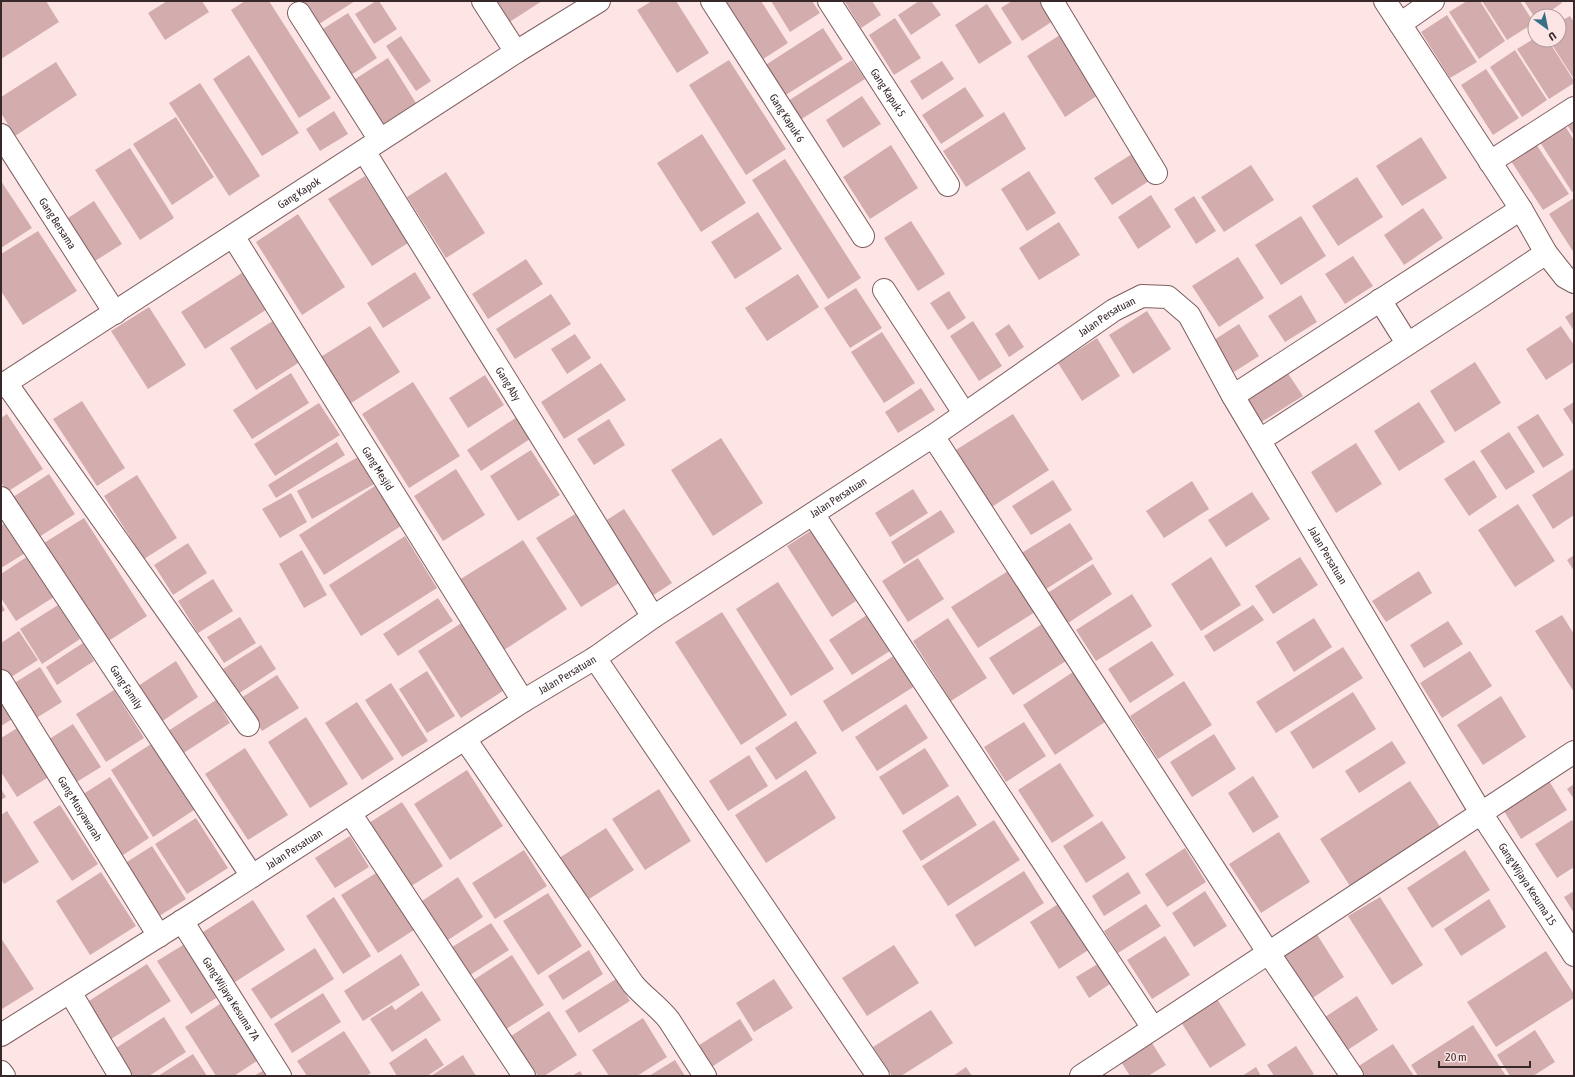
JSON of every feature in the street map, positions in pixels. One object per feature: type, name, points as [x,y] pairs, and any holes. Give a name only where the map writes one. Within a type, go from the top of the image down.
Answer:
[{"type":"street","points":[[483,1],[516,52]]},
{"type":"street","name":"Gang Kapok","points":[[3,384],[115,313],[516,52],[599,1]]},
{"type":"street","name":"Gang Kapuk 6","points":[[712,1],[863,236]]},
{"type":"street","name":"Gang Kapuk 5","points":[[828,1],[948,184]]},
{"type":"street","points":[[1052,1],[1156,173]]},
{"type":"street","points":[[1385,1],[1521,209],[1546,252],[1565,277],[1574,282]]},
{"type":"street","points":[[1400,24],[1433,1]]},
{"type":"street","name":"Gang Aby","points":[[299,13],[372,146],[653,617]]},
{"type":"street","points":[[1490,162],[1574,108]]},
{"type":"street","name":"Gang Bersama","points":[[1,135],[115,313]]},
{"type":"street","points":[[1233,396],[1521,209]]},
{"type":"street","name":"Gang Mesjid","points":[[233,236],[523,701]]},
{"type":"street","points":[[1260,440],[1407,343],[1480,297],[1546,252]]},
{"type":"street","points":[[884,290],[964,414]]},
{"type":"street","name":"Jalan Persatuan","points":[[1,1035],[159,936],[523,701],[595,658],[653,617],[934,436],[1114,310],[1142,296],[1168,297],[1189,315],[1233,396],[1481,813]]},
{"type":"street","points":[[1380,300],[1407,343]]},
{"type":"street","points":[[3,384],[248,725]]},
{"type":"street","points":[[934,436],[1268,952],[1352,1076]]},
{"type":"street","name":"Gang Family","points":[[1,498],[252,876]]},
{"type":"street","points":[[813,514],[1153,1028]]},
{"type":"street","points":[[595,658],[878,1076]]},
{"type":"street","name":"Gang Musyawarah","points":[[1,681],[159,936]]},
{"type":"street","points":[[465,739],[633,984],[643,996],[663,1012],[705,1076]]},
{"type":"street","points":[[1081,1076],[1574,752]]},
{"type":"street","points":[[350,813],[524,1076]]},
{"type":"street","name":"Gang Wijaya Kesuma 15","points":[[1481,813],[1574,955]]},
{"type":"street","name":"Gang Wijaya Kesuma 7A","points":[[182,921],[280,1076]]},
{"type":"street","points":[[70,992],[120,1076]]},
{"type":"street","points":[[1,1072],[4,1076]]},
{"type":"building","points":[[1,1],[46,1],[59,22],[1,59]]},
{"type":"building","points":[[167,1],[202,1],[209,12],[165,40],[148,13]]},
{"type":"building","points":[[245,1],[269,1],[331,98],[299,118],[231,10]]},
{"type":"building","points":[[304,1],[355,1],[319,24]]},
{"type":"building","points":[[376,1],[379,1],[397,29],[374,44],[355,14]]},
{"type":"building","points":[[494,1],[542,1],[508,23]]},
{"type":"building","points":[[652,1],[676,1],[709,53],[677,73],[637,10]]},
{"type":"building","points":[[717,1],[761,1],[788,43],[757,63]]},
{"type":"building","points":[[771,1],[812,1],[820,13],[790,32]]},
{"type":"building","points":[[872,1],[881,15],[861,28],[845,2]]},
{"type":"building","points":[[919,1],[931,1],[941,15],[911,35],[898,15]]},
{"type":"building","points":[[1012,1],[1040,1],[1053,21],[1022,41],[1001,8]]},
{"type":"building","points":[[1467,1],[1480,1],[1505,41],[1479,59],[1449,12]]},
{"type":"building","points":[[1482,1],[1520,1],[1527,12],[1527,27],[1507,40]]},
{"type":"building","points":[[1524,1],[1561,1],[1562,3],[1555,8],[1529,8]]},
{"type":"building","points":[[987,4],[1012,43],[979,64],[955,25]]},
{"type":"building","points":[[348,13],[377,58],[348,77],[318,32]]},
{"type":"building","points":[[1447,15],[1477,62],[1450,78],[1421,32]]},
{"type":"building","points":[[1570,16],[1574,22],[1574,79],[1554,48],[1567,48],[1567,18]]},
{"type":"building","points":[[895,18],[921,58],[894,75],[869,35]]},
{"type":"building","points":[[823,28],[843,59],[784,96],[764,66]]},
{"type":"building","points":[[1060,35],[1098,95],[1065,117],[1027,56]]},
{"type":"building","points":[[401,36],[431,81],[416,91],[386,46]]},
{"type":"building","points":[[1527,43],[1527,48],[1553,48],[1574,83],[1549,99],[1517,49]]},
{"type":"building","points":[[1515,50],[1547,100],[1522,117],[1490,67]]},
{"type":"building","points":[[249,55],[299,133],[262,156],[213,79]]},
{"type":"building","points":[[388,58],[416,103],[380,126],[352,81]]},
{"type":"building","points":[[729,60],[786,149],[746,175],[689,85]]},
{"type":"building","points":[[852,60],[865,79],[800,120],[788,101]]},
{"type":"building","points":[[942,61],[954,79],[922,100],[910,81]]},
{"type":"building","points":[[56,62],[77,95],[15,136],[1,113],[1,97]]},
{"type":"building","points":[[1486,69],[1519,118],[1493,135],[1461,85]]},
{"type":"building","points":[[200,83],[260,176],[229,196],[169,103]]},
{"type":"building","points":[[965,87],[984,116],[941,144],[922,115]]},
{"type":"building","points":[[862,96],[881,124],[843,148],[826,120]]},
{"type":"building","points":[[334,111],[348,134],[320,151],[306,129]]},
{"type":"building","points":[[1004,112],[1026,149],[966,187],[943,151]]},
{"type":"building","points":[[176,117],[214,177],[172,205],[133,144]]},
{"type":"building","points":[[1574,120],[1574,135],[1567,125]]},
{"type":"building","points":[[1565,126],[1574,140],[1574,191],[1572,192],[1540,142]]},
{"type":"building","points":[[702,134],[746,203],[701,232],[657,163]]},
{"type":"building","points":[[1421,137],[1447,178],[1402,206],[1376,166]]},
{"type":"building","points":[[1536,144],[1569,194],[1543,210],[1511,161]]},
{"type":"building","points":[[891,145],[918,188],[870,219],[843,177]]},
{"type":"building","points":[[130,148],[174,218],[140,240],[95,170]]},
{"type":"building","points":[[1132,154],[1149,181],[1112,205],[1094,178]]},
{"type":"building","points":[[785,159],[861,278],[828,299],[752,180]]},
{"type":"building","points":[[1251,165],[1274,200],[1224,232],[1201,197]]},
{"type":"building","points":[[1029,171],[1056,213],[1027,231],[1001,189]]},
{"type":"building","points":[[446,172],[485,233],[446,258],[407,197]]},
{"type":"building","points":[[365,176],[408,243],[372,266],[328,199]]},
{"type":"building","points":[[1357,177],[1383,217],[1338,246],[1312,206]]},
{"type":"building","points":[[1,181],[32,228],[1,248]]},
{"type":"building","points":[[1151,195],[1171,227],[1138,249],[1118,217]]},
{"type":"building","points":[[1194,196],[1216,231],[1196,244],[1174,209]]},
{"type":"building","points":[[1574,198],[1574,253],[1549,214]]},
{"type":"building","points":[[94,201],[122,244],[95,261],[68,218]]},
{"type":"building","points":[[1423,208],[1443,238],[1404,265],[1384,235]]},
{"type":"building","points":[[758,212],[782,249],[735,279],[711,242]]},
{"type":"building","points":[[298,214],[345,287],[302,315],[256,242]]},
{"type":"building","points":[[1301,216],[1326,256],[1281,285],[1255,245]]},
{"type":"building","points":[[911,221],[945,274],[918,291],[884,238]]},
{"type":"building","points":[[1059,222],[1080,255],[1039,280],[1019,248]]},
{"type":"building","points":[[38,231],[77,291],[23,325],[1,291],[1,254]]},
{"type":"building","points":[[1353,256],[1373,286],[1345,304],[1325,274]]},
{"type":"building","points":[[1238,257],[1264,298],[1219,327],[1192,286]]},
{"type":"building","points":[[526,259],[543,284],[488,319],[472,294]]},
{"type":"building","points":[[248,269],[272,306],[205,349],[181,312]]},
{"type":"building","points":[[415,272],[431,298],[383,328],[367,303]]},
{"type":"building","points":[[798,274],[819,307],[767,341],[745,308]]},
{"type":"building","points":[[856,288],[882,328],[850,348],[824,308]]},
{"type":"building","points":[[949,291],[966,318],[948,330],[930,303]]},
{"type":"building","points":[[551,294],[571,324],[515,359],[496,329]]},
{"type":"building","points":[[1301,295],[1317,322],[1285,342],[1268,316]]},
{"type":"building","points":[[149,307],[186,365],[148,389],[111,331]]},
{"type":"building","points":[[1147,311],[1171,349],[1133,374],[1109,335]]},
{"type":"building","points":[[1574,311],[1574,331],[1565,317]]},
{"type":"building","points":[[279,317],[306,358],[256,390],[230,348]]},
{"type":"building","points":[[973,321],[1002,366],[979,381],[950,336]]},
{"type":"building","points":[[1009,324],[1024,347],[1009,357],[995,334]]},
{"type":"building","points":[[1239,324],[1259,356],[1234,372],[1214,340]]},
{"type":"building","points":[[370,326],[400,372],[348,405],[319,358]]},
{"type":"building","points":[[1561,326],[1574,345],[1574,362],[1546,380],[1526,349]]},
{"type":"building","points":[[882,332],[915,383],[884,403],[851,352]]},
{"type":"building","points":[[575,334],[591,358],[567,374],[551,349]]},
{"type":"building","points":[[1097,338],[1120,376],[1082,401],[1058,363]]},
{"type":"building","points":[[1475,362],[1501,403],[1455,432],[1430,391]]},
{"type":"building","points":[[601,363],[626,400],[564,439],[541,402]]},
{"type":"building","points":[[1285,369],[1303,396],[1260,423],[1243,397]]},
{"type":"building","points":[[291,373],[309,403],[252,439],[233,410]]},
{"type":"building","points":[[485,375],[504,405],[468,428],[449,398]]},
{"type":"building","points":[[413,382],[460,456],[409,488],[362,414]]},
{"type":"building","points":[[921,388],[935,410],[898,433],[885,412]]},
{"type":"building","points":[[82,401],[125,468],[97,486],[53,419]]},
{"type":"building","points":[[1419,402],[1445,442],[1399,471],[1374,431]]},
{"type":"building","points":[[1574,402],[1574,426],[1563,409]]},
{"type":"building","points":[[319,403],[340,435],[275,476],[254,444]]},
{"type":"building","points":[[7,414],[43,469],[7,492],[1,482],[1,418]]},
{"type":"building","points":[[1013,414],[1049,470],[987,510],[951,453]]},
{"type":"building","points":[[1538,414],[1564,455],[1543,468],[1517,427]]},
{"type":"building","points":[[517,417],[530,439],[481,471],[467,450]]},
{"type":"building","points":[[609,419],[625,445],[594,465],[577,439]]},
{"type":"building","points":[[1509,432],[1535,472],[1506,490],[1480,451]]},
{"type":"building","points":[[721,438],[763,503],[713,536],[671,470]]},
{"type":"building","points":[[337,442],[345,455],[276,498],[268,485]]},
{"type":"building","points":[[1356,443],[1382,484],[1336,513],[1311,472]]},
{"type":"building","points":[[531,450],[560,495],[518,521],[490,476]]},
{"type":"building","points":[[360,456],[376,483],[312,519],[297,491]]},
{"type":"building","points":[[1474,460],[1497,497],[1469,516],[1444,479]]},
{"type":"building","points":[[456,469],[485,515],[443,541],[414,496]]},
{"type":"building","points":[[1573,469],[1574,515],[1553,529],[1532,495]]},
{"type":"building","points":[[49,474],[75,514],[39,537],[13,497]]},
{"type":"building","points":[[137,475],[177,538],[144,559],[104,496]]},
{"type":"building","points":[[1053,480],[1072,510],[1031,535],[1012,506]]},
{"type":"building","points":[[1192,481],[1209,509],[1164,538],[1146,511]]},
{"type":"building","points":[[375,486],[401,526],[324,575],[299,535]]},
{"type":"building","points":[[913,489],[928,513],[890,537],[875,513]]},
{"type":"building","points":[[1252,492],[1270,519],[1226,547],[1208,520]]},
{"type":"building","points":[[291,493],[307,522],[280,538],[262,509]]},
{"type":"building","points":[[1518,504],[1555,561],[1515,587],[1478,530]]},
{"type":"building","points":[[624,509],[672,583],[649,598],[602,523]]},
{"type":"building","points":[[941,510],[955,532],[904,564],[891,542]]},
{"type":"building","points":[[575,514],[619,583],[581,607],[536,538]]},
{"type":"building","points":[[84,518],[147,616],[107,642],[44,543]]},
{"type":"building","points":[[8,521],[27,552],[1,568],[1,526]]},
{"type":"building","points":[[1070,523],[1093,559],[1043,591],[1020,554]]},
{"type":"building","points":[[812,530],[856,601],[832,617],[787,546]]},
{"type":"building","points":[[405,536],[437,588],[361,636],[329,585]]},
{"type":"building","points":[[523,540],[567,609],[504,650],[459,580]]},
{"type":"building","points":[[188,543],[207,573],[173,595],[154,565]]},
{"type":"building","points":[[302,550],[327,595],[304,608],[279,564]]},
{"type":"building","points":[[1574,555],[1574,571],[1567,560]]},
{"type":"building","points":[[28,556],[54,597],[16,621],[1,598],[1,574]]},
{"type":"building","points":[[1211,557],[1241,605],[1201,631],[1171,584]]},
{"type":"building","points":[[1300,557],[1318,585],[1273,614],[1255,586]]},
{"type":"building","points":[[918,558],[944,599],[908,622],[882,581]]},
{"type":"building","points":[[1093,564],[1112,594],[1065,625],[1046,594]]},
{"type":"building","points":[[1008,571],[1035,612],[978,648],[951,607]]},
{"type":"building","points":[[1419,571],[1432,593],[1386,622],[1372,601]]},
{"type":"building","points":[[213,579],[233,611],[198,633],[178,601]]},
{"type":"building","points":[[778,582],[834,669],[791,696],[736,609]]},
{"type":"building","points":[[1132,594],[1152,626],[1096,661],[1076,630]]},
{"type":"building","points":[[438,598],[453,621],[398,656],[383,634]]},
{"type":"building","points":[[1,603],[5,610],[1,613]]},
{"type":"building","points":[[58,605],[80,639],[42,664],[20,629]]},
{"type":"building","points":[[1253,605],[1264,620],[1214,652],[1204,636]]},
{"type":"building","points":[[722,612],[787,715],[741,745],[675,642]]},
{"type":"building","points":[[870,613],[893,649],[852,675],[829,640]]},
{"type":"building","points":[[1562,615],[1574,634],[1574,692],[1535,631]]},
{"type":"building","points":[[240,617],[256,643],[224,663],[207,637]]},
{"type":"building","points":[[948,618],[987,678],[951,701],[913,641]]},
{"type":"building","points":[[1314,618],[1332,647],[1294,672],[1276,642]]},
{"type":"building","points":[[1448,621],[1463,644],[1424,668],[1410,645]]},
{"type":"building","points":[[463,622],[506,689],[461,718],[418,651]]},
{"type":"building","points":[[1045,622],[1069,659],[1013,695],[989,658]]},
{"type":"building","points":[[19,631],[38,660],[8,679],[1,668],[1,643]]},
{"type":"building","points":[[1152,641],[1174,675],[1130,703],[1108,669]]},
{"type":"building","points":[[83,643],[94,661],[57,685],[46,667]]},
{"type":"building","points":[[261,645],[276,669],[238,694],[223,669]]},
{"type":"building","points":[[1343,647],[1363,678],[1276,733],[1256,702]]},
{"type":"building","points":[[1470,651],[1492,686],[1442,718],[1420,683]]},
{"type":"building","points":[[895,655],[915,686],[842,732],[823,701]]},
{"type":"building","points":[[176,661],[198,697],[161,722],[138,686]]},
{"type":"building","points":[[40,667],[62,702],[30,722],[8,687]]},
{"type":"building","points":[[427,671],[455,716],[427,733],[399,689]]},
{"type":"building","points":[[1073,672],[1105,722],[1055,755],[1023,705]]},
{"type":"building","points":[[277,675],[299,708],[262,731],[241,698]]},
{"type":"building","points":[[1184,681],[1212,725],[1158,759],[1130,716]]},
{"type":"building","points":[[391,683],[428,741],[402,757],[365,700]]},
{"type":"building","points":[[114,690],[144,738],[106,762],[76,714]]},
{"type":"building","points":[[1353,692],[1376,729],[1313,769],[1290,732]]},
{"type":"building","points":[[1501,696],[1526,737],[1483,765],[1457,725]]},
{"type":"building","points":[[1,698],[14,718],[1,726]]},
{"type":"building","points":[[216,700],[230,723],[182,754],[168,731]]},
{"type":"building","points":[[357,702],[394,759],[362,780],[325,723]]},
{"type":"building","points":[[906,704],[928,738],[877,771],[855,737]]},
{"type":"building","points":[[306,717],[348,784],[310,808],[268,742]]},
{"type":"building","points":[[796,721],[817,753],[776,780],[755,748]]},
{"type":"building","points":[[1024,722],[1046,756],[1006,782],[984,747]]},
{"type":"building","points":[[73,724],[101,767],[70,786],[43,743]]},
{"type":"building","points":[[19,727],[50,776],[17,797],[1,772],[1,738]]},
{"type":"building","points":[[1214,734],[1236,769],[1192,797],[1170,762]]},
{"type":"building","points":[[1392,741],[1406,763],[1359,793],[1345,771]]},
{"type":"building","points":[[151,744],[194,810],[153,837],[111,770]]},
{"type":"building","points":[[245,748],[288,815],[248,840],[205,774]]},
{"type":"building","points":[[925,748],[949,786],[903,815],[879,777]]},
{"type":"building","points":[[749,755],[768,786],[728,811],[709,781]]},
{"type":"building","points":[[1060,763],[1094,816],[1052,843],[1018,790]]},
{"type":"building","points":[[467,770],[503,826],[450,860],[414,804]]},
{"type":"building","points":[[806,770],[836,818],[766,863],[735,815]]},
{"type":"building","points":[[1253,776],[1279,817],[1253,833],[1228,793]]},
{"type":"building","points":[[110,777],[149,838],[117,859],[77,798]]},
{"type":"building","points":[[1410,781],[1441,828],[1350,886],[1320,839]]},
{"type":"building","points":[[1549,781],[1567,810],[1521,839],[1504,811]]},
{"type":"building","points":[[1574,784],[1574,799],[1567,789]]},
{"type":"building","points":[[1,789],[6,797],[1,800]]},
{"type":"building","points":[[659,789],[691,841],[645,870],[612,819]]},
{"type":"building","points":[[958,795],[977,825],[921,861],[902,831]]},
{"type":"building","points":[[402,802],[443,866],[405,890],[364,826]]},
{"type":"building","points":[[60,805],[98,864],[72,881],[33,822]]},
{"type":"building","points":[[7,811],[39,862],[4,884],[1,879],[1,815]]},
{"type":"building","points":[[196,818],[228,868],[187,894],[155,844]]},
{"type":"building","points":[[994,820],[1020,860],[948,906],[922,866]]},
{"type":"building","points":[[1572,820],[1574,823],[1574,867],[1557,878],[1535,844]]},
{"type":"building","points":[[1102,821],[1126,858],[1086,883],[1063,846]]},
{"type":"building","points":[[606,828],[634,870],[583,903],[556,860]]},
{"type":"building","points":[[1279,832],[1310,882],[1261,913],[1229,864]]},
{"type":"building","points":[[350,836],[369,867],[335,888],[315,858]]},
{"type":"building","points":[[152,846],[186,899],[153,920],[119,867]]},
{"type":"building","points":[[1185,848],[1206,882],[1167,907],[1145,874]]},
{"type":"building","points":[[524,850],[547,886],[495,919],[472,883]]},
{"type":"building","points":[[1465,850],[1490,890],[1432,928],[1407,888]]},
{"type":"building","points":[[381,870],[417,928],[378,953],[341,895]]},
{"type":"building","points":[[1024,871],[1044,903],[975,947],[955,915]]},
{"type":"building","points":[[101,872],[136,926],[90,955],[56,901]]},
{"type":"building","points":[[1128,872],[1141,893],[1104,916],[1092,896]]},
{"type":"building","points":[[458,877],[483,917],[445,942],[419,903]]},
{"type":"building","points":[[1205,891],[1227,926],[1194,947],[1172,913]]},
{"type":"building","points":[[1574,891],[1574,913],[1564,897]]},
{"type":"building","points":[[548,893],[582,946],[538,975],[503,921]]},
{"type":"building","points":[[334,897],[371,956],[343,974],[306,916]]},
{"type":"building","points":[[1380,897],[1423,965],[1392,985],[1348,916]]},
{"type":"building","points":[[1489,899],[1506,927],[1461,956],[1444,929]]},
{"type":"building","points":[[253,900],[285,950],[232,984],[200,934]]},
{"type":"building","points":[[1063,901],[1093,947],[1059,969],[1030,922]]},
{"type":"building","points":[[1146,904],[1161,926],[1118,953],[1104,931]]},
{"type":"building","points":[[491,923],[509,950],[467,977],[449,949]]},
{"type":"building","points":[[1316,933],[1344,977],[1308,1001],[1279,957]]},
{"type":"building","points":[[1165,936],[1190,975],[1152,999],[1127,960]]},
{"type":"building","points":[[1,938],[34,989],[2,1009],[1,1007]]},
{"type":"building","points":[[188,942],[221,995],[191,1014],[157,961]]},
{"type":"building","points":[[894,945],[919,983],[867,1016],[842,978]]},
{"type":"building","points":[[315,948],[334,979],[271,1019],[251,989]]},
{"type":"building","points":[[589,950],[603,974],[563,1000],[548,976]]},
{"type":"building","points":[[1546,951],[1574,994],[1574,998],[1496,1047],[1467,1002]]},
{"type":"building","points":[[401,954],[420,985],[363,1021],[344,991]]},
{"type":"building","points":[[512,955],[544,1005],[503,1031],[472,981]]},
{"type":"building","points":[[1101,962],[1113,982],[1089,998],[1076,977]]},
{"type":"building","points":[[147,964],[171,1001],[108,1041],[84,1004]]},
{"type":"building","points":[[616,979],[630,1001],[579,1033],[565,1011]]},
{"type":"building","points":[[774,979],[793,1008],[754,1032],[736,1003]]},
{"type":"building","points":[[422,991],[441,1020],[392,1052],[370,1019],[392,1005],[395,1010]]},
{"type":"building","points":[[323,993],[341,1022],[292,1053],[274,1024]]},
{"type":"building","points":[[1357,996],[1378,1030],[1343,1053],[1322,1019]]},
{"type":"building","points":[[1217,999],[1246,1045],[1210,1068],[1181,1022]]},
{"type":"building","points":[[223,1002],[260,1059],[234,1076],[216,1076],[185,1027]]},
{"type":"building","points":[[931,1010],[953,1043],[901,1076],[892,1076],[873,1047]]},
{"type":"building","points":[[549,1011],[577,1055],[544,1076],[538,1076],[511,1036]]},
{"type":"building","points":[[164,1017],[186,1052],[149,1076],[130,1076],[113,1050]]},
{"type":"building","points":[[643,1018],[667,1057],[637,1076],[609,1076],[592,1050]]},
{"type":"building","points":[[740,1019],[753,1040],[707,1070],[693,1049]]},
{"type":"building","points":[[1473,1025],[1506,1076],[1418,1076],[1411,1065]]},
{"type":"building","points":[[1535,1030],[1555,1062],[1533,1076],[1510,1076],[1497,1055]]},
{"type":"building","points":[[344,1031],[371,1073],[366,1076],[307,1076],[297,1061]]},
{"type":"building","points":[[426,1038],[444,1065],[427,1076],[397,1076],[389,1063]]},
{"type":"building","points":[[1150,1040],[1166,1065],[1148,1076],[1130,1076],[1120,1060]]},
{"type":"building","points":[[1393,1044],[1414,1076],[1358,1076],[1354,1069]]},
{"type":"building","points":[[1296,1046],[1314,1074],[1310,1076],[1274,1076],[1267,1065]]},
{"type":"building","points":[[193,1054],[207,1076],[158,1076]]},
{"type":"building","points":[[463,1055],[476,1076],[431,1076]]},
{"type":"building","points":[[675,1060],[685,1076],[649,1076]]},
{"type":"building","points":[[966,1067],[972,1076],[953,1076]]},
{"type":"building","points":[[1256,1067],[1261,1076],[1242,1076]]},
{"type":"building","points":[[264,1070],[269,1076],[254,1076]]},
{"type":"building","points":[[580,1071],[583,1076],[572,1076]]}]
